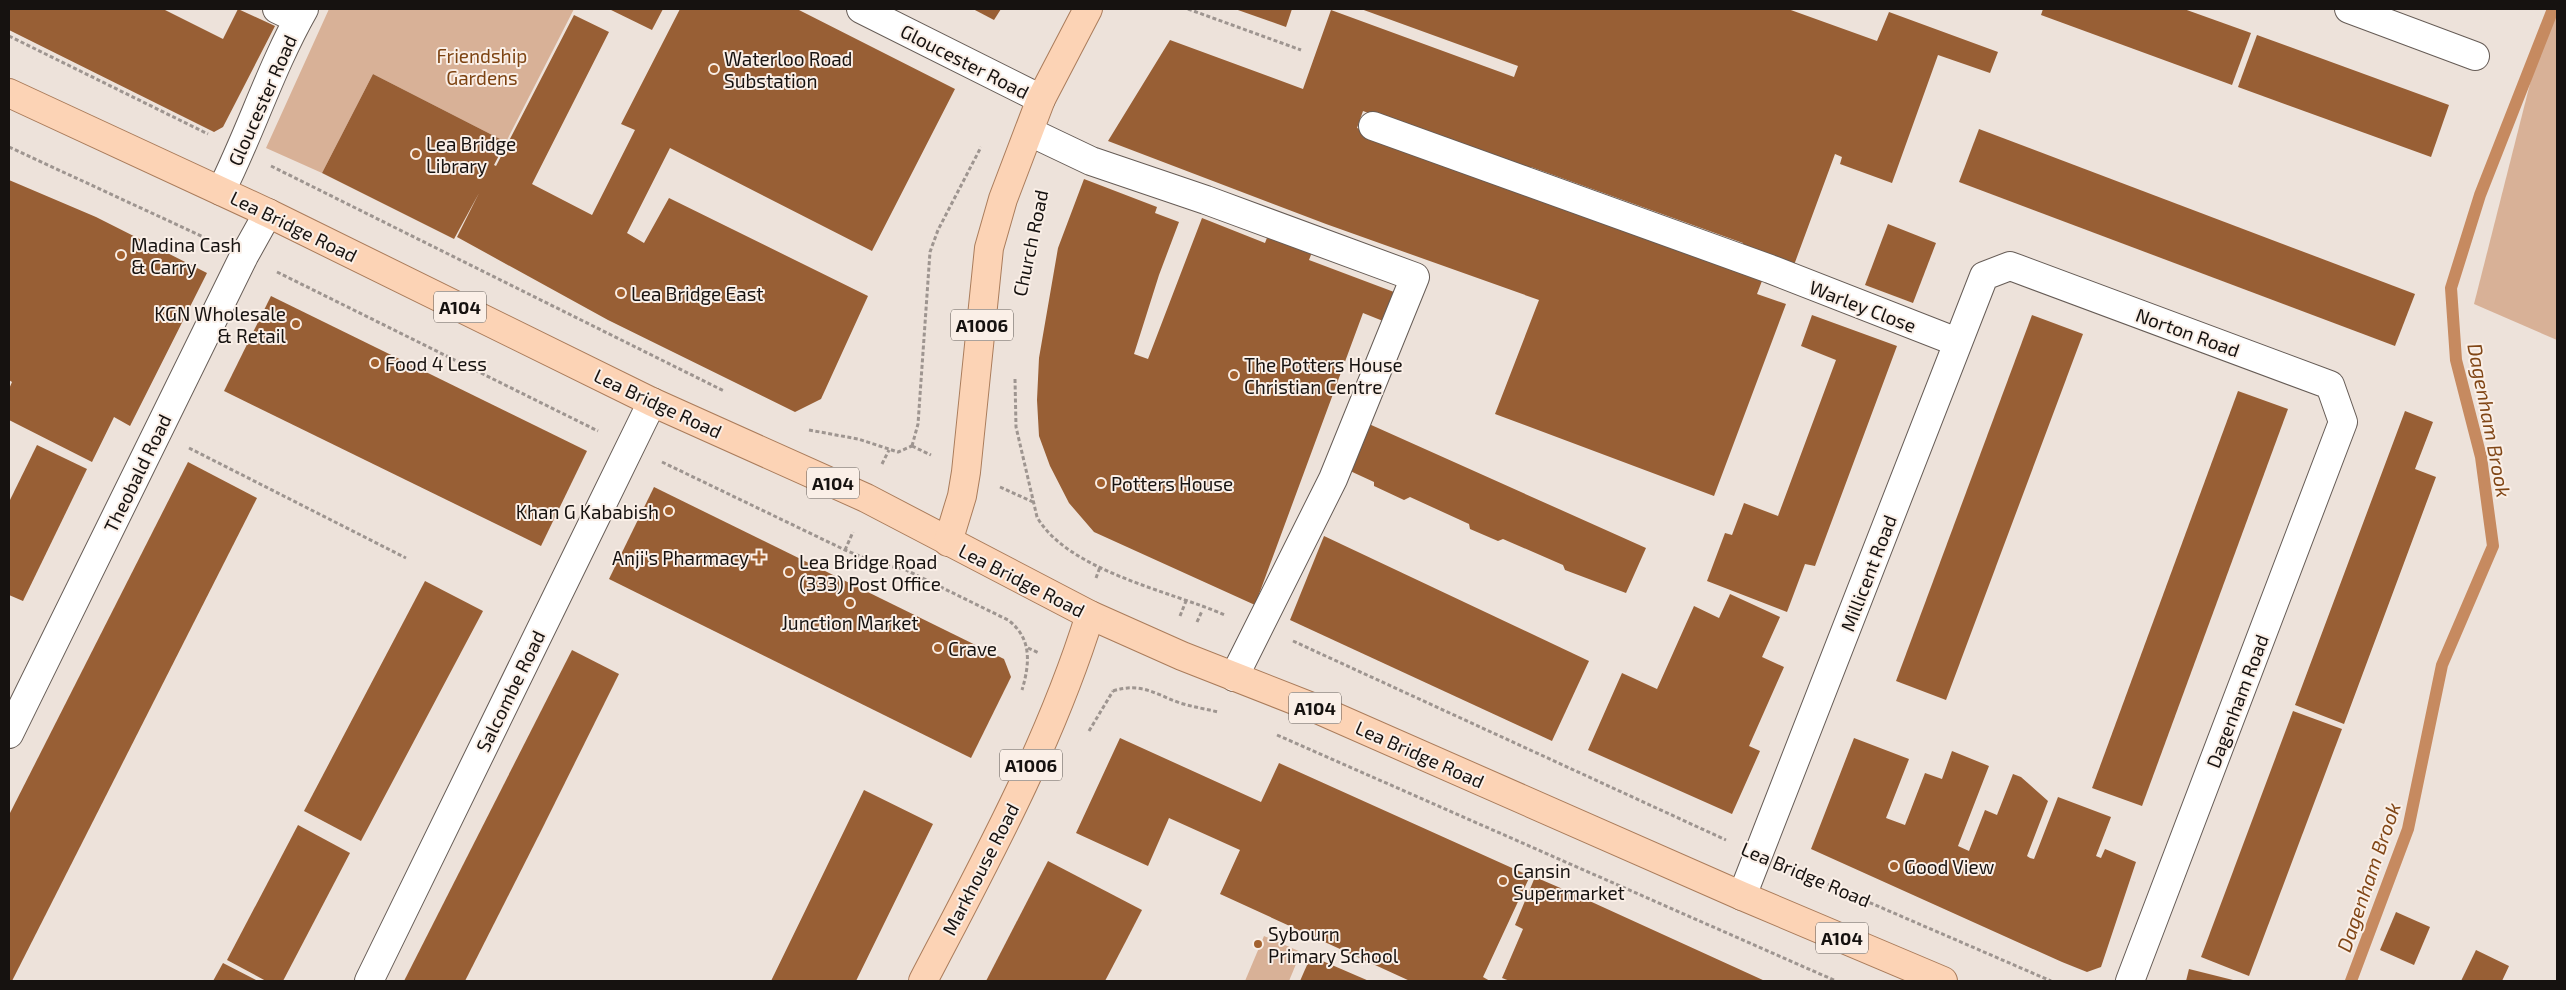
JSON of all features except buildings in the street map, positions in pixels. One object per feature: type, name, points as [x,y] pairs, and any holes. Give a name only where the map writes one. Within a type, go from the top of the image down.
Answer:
[{"type":"main road","name":"Church Road","points":[[948,542],[965,480],[989,248],[1003,199],[1041,99],[1088,9]]},
{"type":"main road","name":"Lea Bridge Road","points":[[9,93],[268,213],[652,402],[866,498],[1090,615],[1234,678],[1317,709],[1742,896],[1943,981]]},
{"type":"main road","name":"Markhouse Road","points":[[923,981],[987,858],[1046,734],[1073,670],[1090,615]]},
{"type":"street","name":"Gloucester Road","points":[[861,9],[1041,99]]},
{"type":"street","points":[[2349,9],[2475,56]]},
{"type":"street","name":"Gloucester Road","points":[[221,191],[241,150],[249,124],[293,12]]},
{"type":"street","name":"Warley Close","points":[[1373,126],[1770,270],[1957,342]]},
{"type":"street","points":[[1030,132],[1091,161],[1206,200],[1414,277],[1334,479],[1234,678]]},
{"type":"street","name":"Theobald Road","points":[[9,734],[244,256],[268,213]]},
{"type":"street","name":"Millicent Road","points":[[1742,896],[1984,276],[2010,266]]},
{"type":"street","name":"Norton Road","points":[[2010,266],[2330,384],[2343,422]]},
{"type":"street","name":"Salcombe Road","points":[[368,981],[652,402]]},
{"type":"street","name":"Dagenham Road","points":[[2130,981],[2343,422]]},
{"type":"path","points":[[1188,9],[1301,50]]},
{"type":"path","name":"Lea Bridge Road","points":[[9,36],[732,395]]},
{"type":"path","points":[[912,446],[918,424],[930,252],[938,230],[984,142]]},
{"type":"path","points":[[9,147],[244,256],[630,447],[845,550],[879,564],[904,569],[1008,620],[1018,627],[1028,648],[1028,670],[1018,698]]},
{"type":"path","points":[[1015,378],[1016,427],[1034,503]]},
{"type":"path","points":[[801,429],[858,439],[898,452],[912,446],[930,454]]},
{"type":"path","points":[[158,432],[406,558]]},
{"type":"path","points":[[881,468],[889,450]]},
{"type":"path","points":[[1010,492],[1034,503]]},
{"type":"path","name":"Lea Bridge Road","points":[[1034,503],[1044,529],[1070,551],[1107,572],[1293,641],[1759,855],[2051,981]]},
{"type":"path","points":[[845,550],[849,540]]},
{"type":"path","points":[[1177,622],[1186,600]]},
{"type":"path","points":[[1028,648],[1034,651]]},
{"type":"path","points":[[1085,738],[1114,691],[1128,686],[1141,688],[1182,703],[1225,714]]},
{"type":"path","points":[[1107,688],[1114,691]]},
{"type":"path","points":[[1269,732],[1836,981]]},
{"type":"green space","name":"Friendship Gardens","points":[[329,9],[574,9],[506,142],[373,74],[322,173],[266,148]]},
{"type":"green space","points":[[2549,9],[2557,9],[2557,340],[2474,304]]},
{"type":"green space","points":[[1264,936],[1301,952],[1289,981],[1245,981]]},
{"type":"waterway","name":"Dagenham Brook","points":[[2351,981],[2408,829],[2442,665],[2493,546],[2481,457],[2456,360],[2451,288],[2480,195],[2553,9]]},
{"type":"place","name":"Waterloo Road Substation","points":[[714,69]]},
{"type":"place","name":"Lea Bridge Library","points":[[416,154]]},
{"type":"place","name":"Madina Cash & Carry","points":[[121,255]]},
{"type":"place","name":"Lea Bridge East","points":[[621,293]]},
{"type":"place","name":"KGN Wholesale & Retail","points":[[296,324]]},
{"type":"place","name":"Food 4 Less","points":[[375,363]]},
{"type":"place","name":"The Potters House Christian Centre","points":[[1234,375]]},
{"type":"place","name":"Potters House","points":[[1101,483]]},
{"type":"place","name":"Khan G Kababish","points":[[669,511]]},
{"type":"place","name":"Anji's Pharmacy","points":[[759,557]]},
{"type":"place","name":"Lea Bridge Road (333) Post Office","points":[[789,572]]},
{"type":"place","name":"Junction Market","points":[[850,603]]},
{"type":"place","name":"Crave","points":[[938,648]]},
{"type":"place","name":"Good View","points":[[1894,866]]},
{"type":"place","name":"Cansin Supermarket","points":[[1503,881]]},
{"type":"place","name":"Sybourn Primary School","points":[[1258,944]]}]
